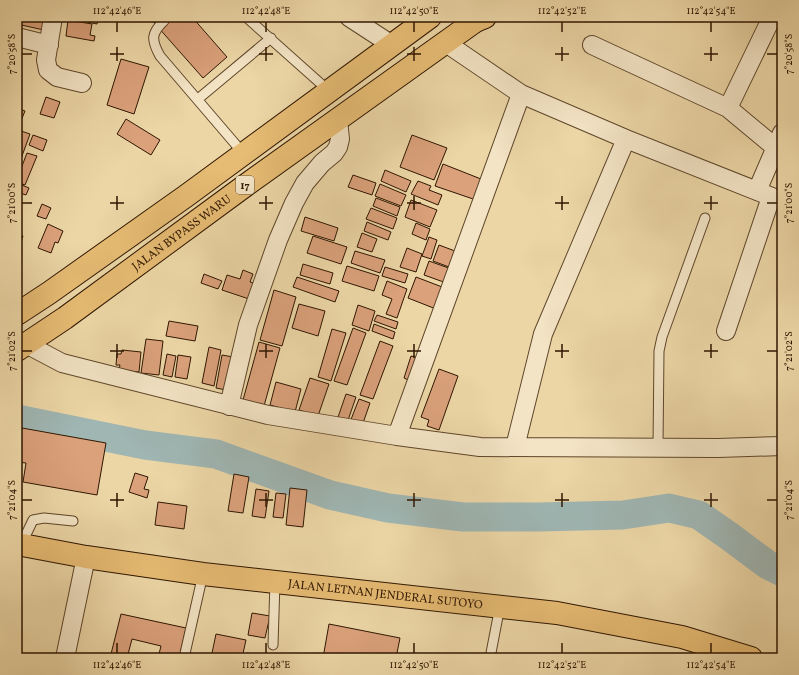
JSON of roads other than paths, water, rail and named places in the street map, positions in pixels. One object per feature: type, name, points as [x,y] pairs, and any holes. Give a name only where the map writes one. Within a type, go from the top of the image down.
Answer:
[{"type":"highway","name":"17","points":[[17,314],[49,293],[244,154],[430,17]]},
{"type":"highway","name":"JALAN BYPASS WARU","points":[[22,347],[114,282],[227,198],[480,18]]},
{"type":"highway","name":"JALAN LETNAN JENDERAL SUTOYO","points":[[19,545],[86,558],[203,574],[557,613],[682,637],[751,658]]},
{"type":"street","points":[[53,17],[46,60],[48,70],[57,77],[82,84]]},
{"type":"street","points":[[349,17],[392,45]]},
{"type":"street","points":[[728,108],[772,17]]},
{"type":"street","points":[[17,37],[49,45]]},
{"type":"street","points":[[446,43],[521,94],[626,139],[770,196]]},
{"type":"street","points":[[592,45],[728,108],[779,141],[770,196],[726,331]]},
{"type":"street","points":[[397,436],[521,94]]},
{"type":"street","points":[[229,406],[248,325],[278,240],[294,203],[305,183],[338,147],[340,139],[338,120]]},
{"type":"street","points":[[515,447],[543,334],[626,139]]},
{"type":"street","points":[[22,347],[62,363],[268,415],[397,436],[480,447],[658,448],[782,446]]},
{"type":"street","points":[[65,658],[86,558]]},
{"type":"lane","points":[[246,17],[330,91]]},
{"type":"lane","points":[[164,21],[155,29],[154,34],[154,44],[160,56],[244,154]]},
{"type":"lane","points":[[198,99],[271,38]]},
{"type":"lane","points":[[658,448],[659,350],[662,337],[705,218]]},
{"type":"lane","points":[[19,545],[33,520],[44,518],[73,521]]},
{"type":"lane","points":[[184,658],[203,574]]},
{"type":"lane","points":[[273,645],[275,582]]},
{"type":"lane","points":[[490,658],[500,606]]},
{"type":"waterway","points":[[17,419],[145,445],[216,454],[330,495],[388,508],[463,517],[623,515],[669,508],[699,515],[768,565],[782,572]]}]
